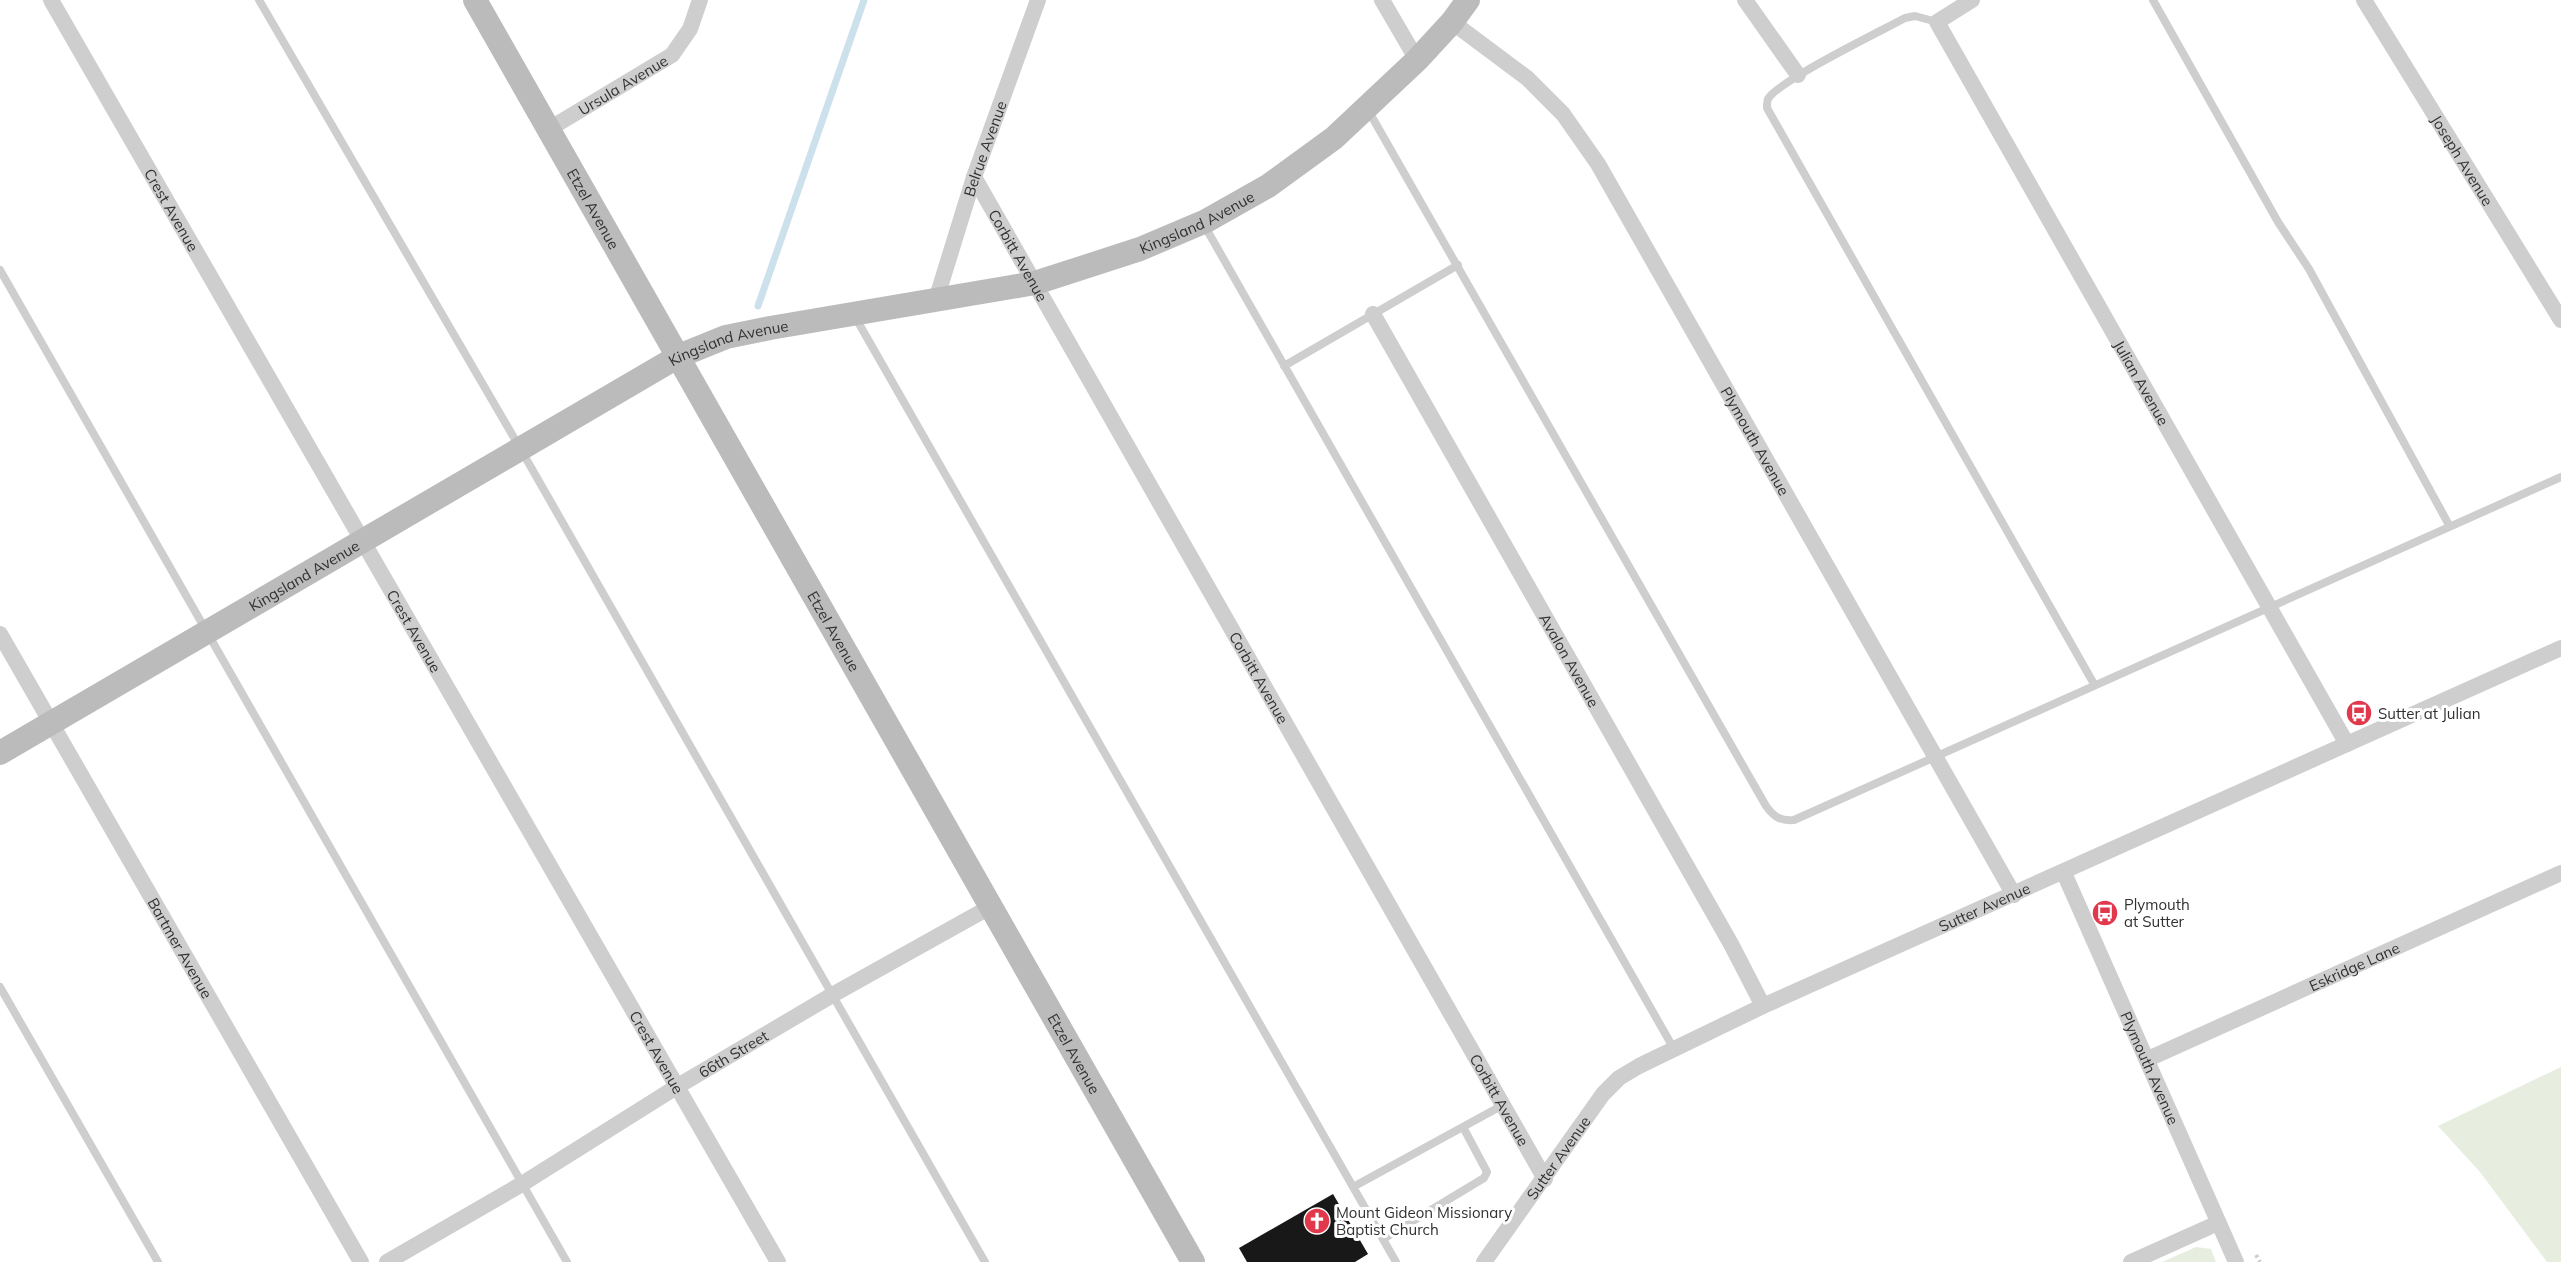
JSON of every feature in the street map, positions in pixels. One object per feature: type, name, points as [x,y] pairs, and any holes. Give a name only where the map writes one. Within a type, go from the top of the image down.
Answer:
[{"type":"street","name":"Crest Avenue","points":[[51,0],[778,1262]]},
{"type":"street","name":"Etzel Avenue","points":[[475,0],[1193,1262]]},
{"type":"street","name":"Ursula Avenue","points":[[549,129],[672,54],[690,29],[700,0]]},
{"type":"street","name":"Belrue Avenue","points":[[936,300],[974,177],[1038,0]]},
{"type":"street","points":[[1383,0],[1417,60]]},
{"type":"street","name":"Kingsland Avenue","points":[[0,753],[679,356],[726,337],[1035,283],[1140,249],[1203,223],[1268,186],[1334,138],[1417,60],[1452,22],[1468,0]]},
{"type":"street","points":[[1745,0],[1798,75]]},
{"type":"street","points":[[1937,22],[1972,0]]},
{"type":"street","name":"Joseph Avenue","points":[[2364,0],[2561,320]]},
{"type":"street","name":"Plymouth Avenue","points":[[1452,22],[1527,78],[1563,114],[1598,164],[2014,895]]},
{"type":"street","name":"Julian Avenue","points":[[1937,22],[2347,744]]},
{"type":"street","name":"Corbitt Avenue","points":[[974,177],[1545,1179]]},
{"type":"street","name":"Avalon Avenue","points":[[1372,314],[1731,944],[1763,1006]]},
{"type":"street","name":"Bartmer Avenue","points":[[0,634],[361,1262]]},
{"type":"street","name":"Sutter Avenue","points":[[1484,1262],[1545,1179],[1603,1094],[1619,1078],[1763,1006],[2064,873],[2561,648]]},
{"type":"street","name":"Plymouth Avenue","points":[[2064,873],[2236,1262]]},
{"type":"street","name":"Eskridge Lane","points":[[2148,1059],[2561,873]]},
{"type":"street","name":"66th Street","points":[[387,1262],[522,1184],[678,1086],[834,994],[990,907]]},
{"type":"street","points":[[2131,1262],[2218,1223]]},
{"type":"lane","points":[[260,0],[834,994],[985,1262]]},
{"type":"lane","points":[[2152,0],[2278,222],[2309,269],[2449,525]]},
{"type":"lane","points":[[1937,22],[1914,16],[1905,18],[1798,75],[1772,95],[1768,100],[1767,108],[2094,684]]},
{"type":"lane","points":[[1366,107],[1773,815],[1783,821],[1794,820],[2449,525],[2561,477]]},
{"type":"lane","points":[[1203,223],[1674,1049]]},
{"type":"lane","points":[[1284,366],[1458,265]]},
{"type":"lane","points":[[0,270],[567,1262]]},
{"type":"lane","points":[[854,315],[1396,1262]]},
{"type":"lane","points":[[0,987],[158,1262]]},
{"type":"lane","points":[[1353,1187],[1503,1105]]},
{"type":"lane","points":[[1383,1239],[1484,1178],[1487,1172],[1463,1127]]},
{"type":"path","points":[[2256,1255],[2260,1262]]},
{"type":"shaded area","points":[[2561,1067],[2561,1262],[2547,1262],[2480,1172],[2438,1126]]},
{"type":"shaded area","points":[[2196,1247],[2211,1249],[2216,1262],[2162,1262]]},
{"type":"building","name":"Mount Gideon Missionary Baptist Church","points":[[1333,1194],[1368,1254],[1355,1262],[1247,1262],[1239,1248]]},
{"type":"waterway","points":[[758,306],[864,0]]},
{"type":"place","name":"Sutter at Julian","points":[[2359,713]]},
{"type":"place","name":"Plymouth at Sutter","points":[[2105,913]]},
{"type":"place","name":"Mount Gideon Missionary Baptist Church","points":[[1317,1221]]}]
